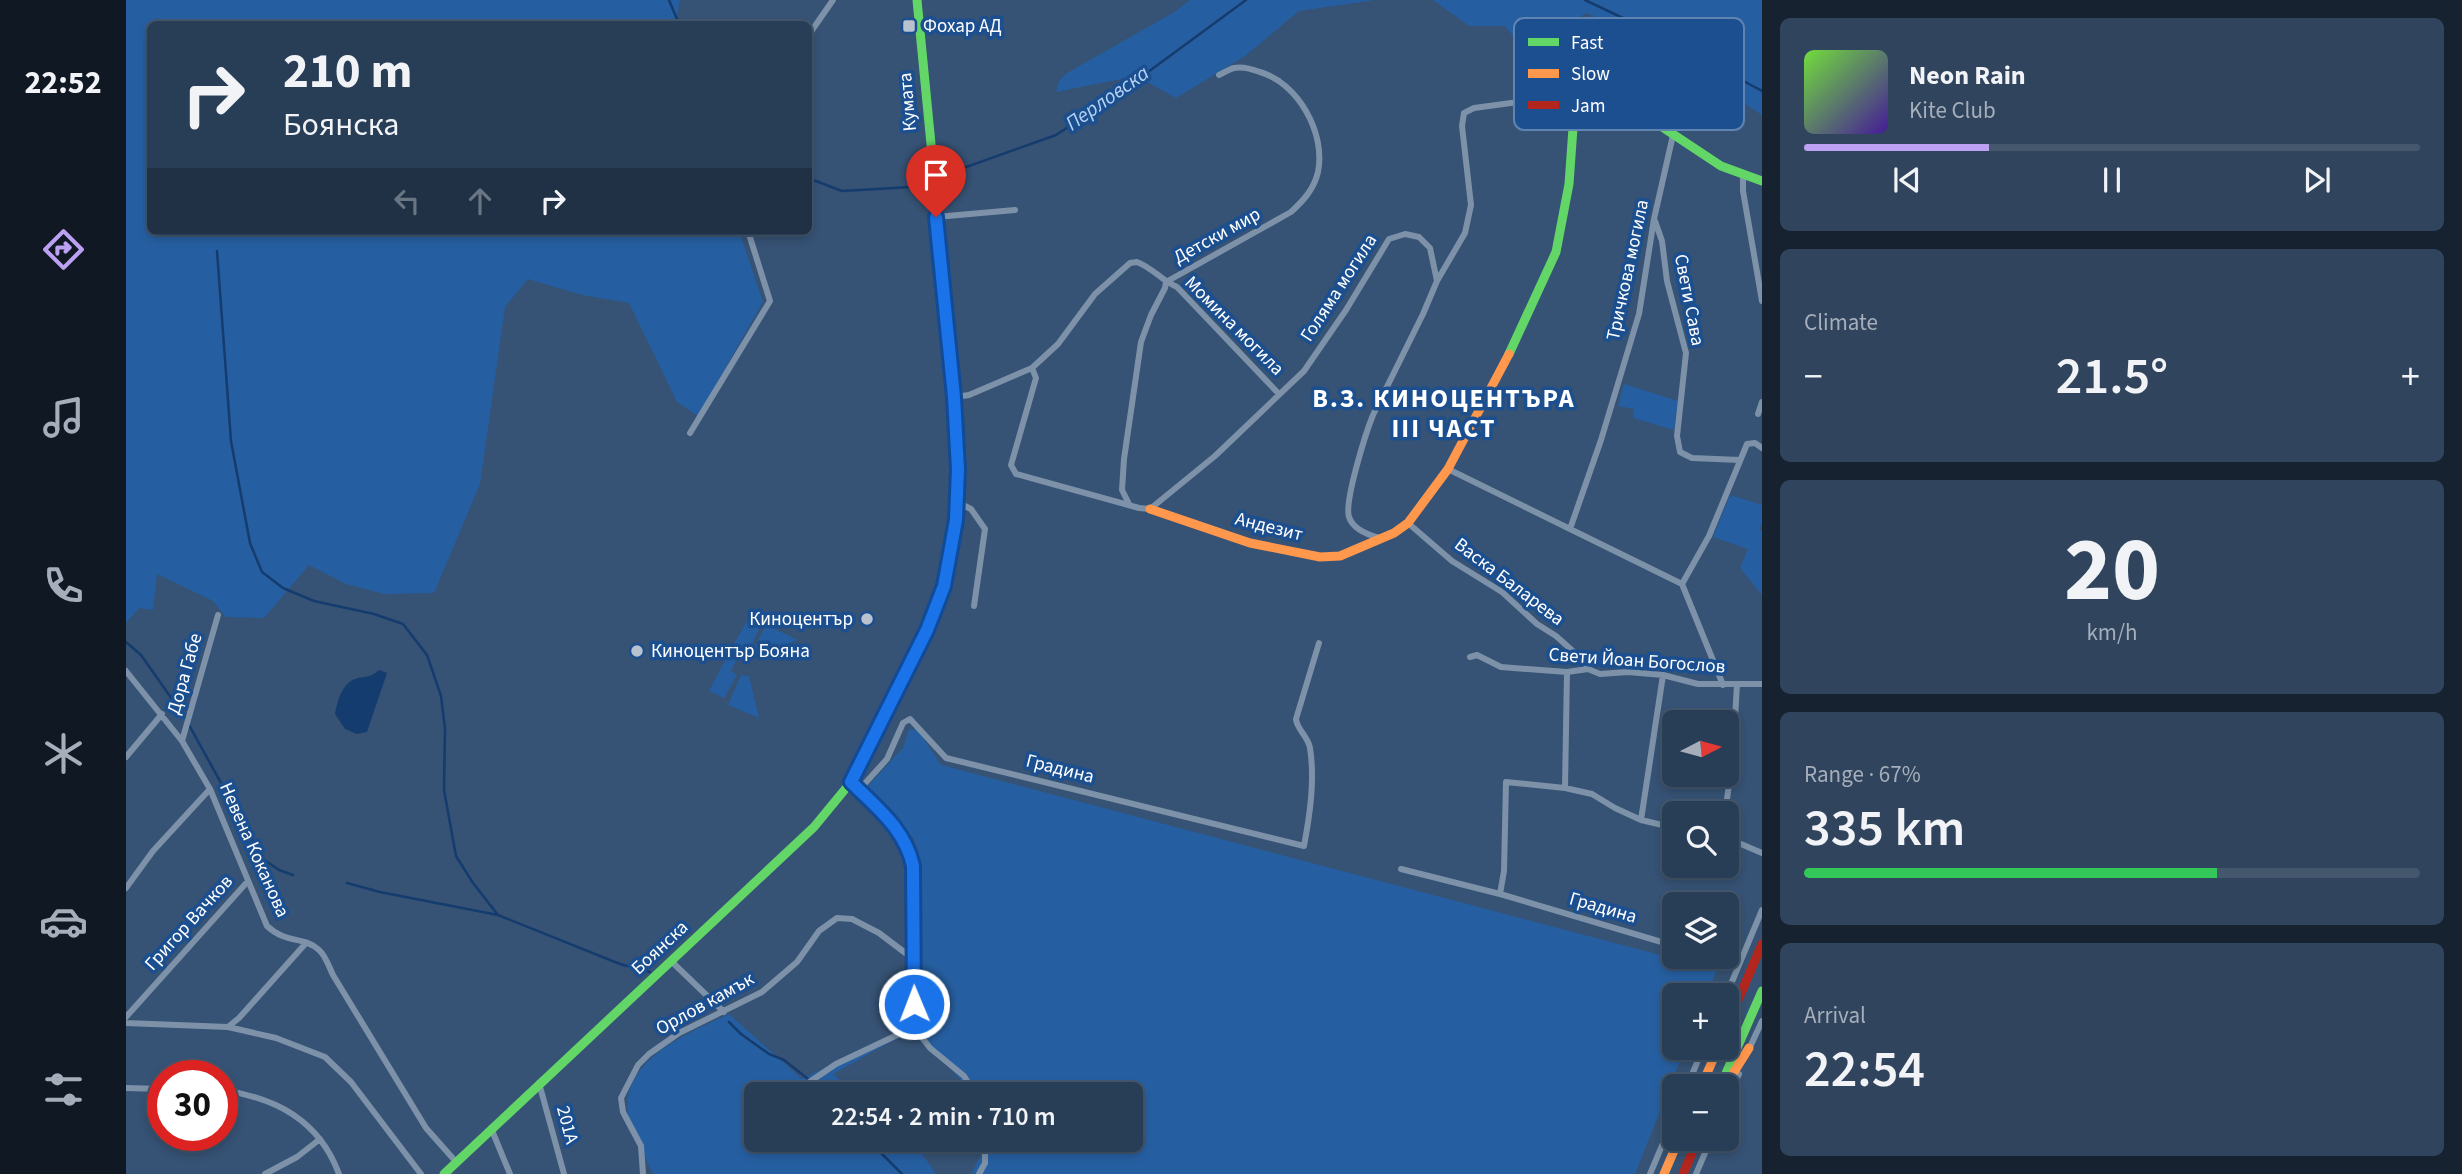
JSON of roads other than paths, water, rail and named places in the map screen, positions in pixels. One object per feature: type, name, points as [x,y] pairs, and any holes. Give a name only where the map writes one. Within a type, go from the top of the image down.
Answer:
[{"type":"main road","name":"Кумата","points":[[876,729],[927,630],[944,586],[956,520],[958,469],[954,397],[917,0]]},
{"type":"main road","points":[[1381,538],[1408,523],[1448,469],[1511,352],[1556,252],[1569,184],[1573,130]]},
{"type":"main road","points":[[1666,130],[1721,166],[1762,181]]},
{"type":"main road","name":"Андезит","points":[[1150,509],[1250,543],[1320,556],[1340,556],[1381,538]]},
{"type":"main road","name":"Боянска","points":[[444,1174],[814,827],[851,782],[876,729]]},
{"type":"main road","points":[[1739,998],[1762,944]]},
{"type":"main road","points":[[1727,1074],[1762,991]]},
{"type":"main road","points":[[1731,1074],[1749,1048]]},
{"type":"main road","points":[[1664,1174],[1674,1151]]},
{"type":"main road","points":[[1683,1174],[1693,1151]]},
{"type":"street","points":[[812,30],[832,0]]},
{"type":"street","name":"Детски мир","points":[[954,397],[969,395],[1032,368],[1058,344],[1095,294],[1130,263],[1143,264],[1166,282],[1292,212],[1307,197],[1319,170],[1318,152],[1308,114],[1293,90],[1272,75],[1248,68],[1235,67],[1219,75]]},
{"type":"street","points":[[1381,538],[1369,535],[1354,526],[1348,515],[1350,499],[1369,424],[1437,281],[1465,233],[1471,205],[1462,126],[1464,113],[1474,108],[1514,103]]},
{"type":"street","name":"Тричкова могила","points":[[1570,529],[1601,440],[1639,314],[1654,219],[1673,135]]},
{"type":"street","points":[[1743,175],[1743,191],[1762,301]]},
{"type":"street","points":[[936,217],[1015,210]]},
{"type":"street","name":"Свети Сава","points":[[1654,219],[1662,240],[1667,281],[1685,353],[1677,436],[1679,452],[1692,458],[1740,460]]},
{"type":"street","name":"Голяма могила","points":[[1150,509],[1215,456],[1304,371],[1346,310],[1389,239],[1405,233],[1419,237],[1430,248],[1437,281]]},
{"type":"street","points":[[690,433],[770,301],[749,235]]},
{"type":"street","points":[[1129,504],[1122,490],[1124,459],[1141,342],[1151,315],[1166,288],[1166,282]]},
{"type":"street","name":"Момина могила","points":[[1166,282],[1177,287],[1279,394]]},
{"type":"street","points":[[1032,368],[1036,378],[1011,465],[1016,474],[1150,509]]},
{"type":"street","points":[[1758,414],[1762,402]]},
{"type":"street","points":[[1682,584],[1709,536],[1747,444],[1755,443],[1762,448]]},
{"type":"street","points":[[1448,469],[1682,584],[1723,685]]},
{"type":"street","points":[[957,502],[971,509],[985,529],[974,606]]},
{"type":"street","name":"Васка Баларева","points":[[1408,523],[1452,561],[1502,592],[1583,660],[1588,669]]},
{"type":"street","name":"Дора Габе","points":[[182,741],[218,615]]},
{"type":"street","name":"Градина","points":[[859,790],[887,759],[904,723],[910,719],[946,758],[1304,846],[1311,796],[1310,747],[1296,719],[1320,643]]},
{"type":"street","name":"Свети Йоан Богослов","points":[[1470,657],[1477,655],[1502,667],[1567,672],[1588,669],[1600,674],[1628,672],[1663,675],[1698,684],[1762,684]]},
{"type":"street","name":"Невена Коканова","points":[[126,671],[182,741],[210,789],[267,926],[278,936],[306,943],[321,951],[426,1128],[457,1163]]},
{"type":"street","points":[[1565,788],[1567,672]]},
{"type":"street","points":[[1641,820],[1663,675]]},
{"type":"street","points":[[1727,801],[1733,755],[1737,684]]},
{"type":"street","points":[[126,757],[162,714]]},
{"type":"street","points":[[851,782],[904,838],[909,850],[913,866],[914,1027],[930,1048],[968,1082]]},
{"type":"street","points":[[1500,894],[1504,871],[1506,782],[1565,788],[1592,794],[1641,820],[1662,825]]},
{"type":"street","points":[[126,888],[153,851],[210,789]]},
{"type":"street","points":[[1739,843],[1762,853]]},
{"type":"street","name":"Градина","points":[[1401,869],[1500,894],[1662,942]]},
{"type":"street","name":"Григор Вачков","points":[[126,1017],[248,881]]},
{"type":"street","points":[[1739,965],[1762,910]]},
{"type":"street","name":"Орлов камък","points":[[643,1174],[641,1146],[622,1112],[621,1098],[638,1065],[663,1043],[762,992],[797,962],[819,931],[837,918],[852,919],[870,928],[912,958]]},
{"type":"street","points":[[228,1027],[306,943]]},
{"type":"street","points":[[671,961],[724,1012]]},
{"type":"street","points":[[1738,1074],[1762,1020]]},
{"type":"street","points":[[126,1023],[228,1027],[276,1038],[325,1057],[351,1082],[421,1174]]},
{"type":"street","points":[[808,1082],[836,1064],[914,1027]]},
{"type":"street","name":"201А","points":[[539,1083],[564,1174]]},
{"type":"street","points":[[126,1088],[147,1089]]},
{"type":"street","points":[[238,1093],[301,1118],[333,1158],[339,1174]]},
{"type":"street","points":[[491,1128],[510,1174]]},
{"type":"street","points":[[265,1174],[297,1157],[320,1139]]},
{"type":"street","points":[[1650,1174],[1662,1146]]},
{"type":"street","points":[[1696,1174],[1706,1151]]},
{"type":"street","points":[[979,1174],[985,1163],[985,1152]]},
{"type":"waterway","name":"Перловска","points":[[669,0],[678,21]]},
{"type":"waterway","name":"Перловска","points":[[955,171],[1056,135],[1114,97],[1246,0]]},
{"type":"waterway","name":"Перловска","points":[[1585,0],[1623,18]]},
{"type":"waterway","name":"Перловска","points":[[1744,81],[1762,91]]},
{"type":"waterway","name":"Перловска","points":[[812,180],[842,191],[911,187]]},
{"type":"waterway","points":[[217,251],[231,441],[250,543],[262,572],[283,588],[314,601],[374,614],[403,624],[427,655],[441,696],[445,729],[444,790],[456,856],[498,915]]},
{"type":"waterway","points":[[126,642],[141,655],[186,719]]},
{"type":"waterway","points":[[189,725],[263,859],[279,870],[293,875]]},
{"type":"waterway","points":[[347,883],[498,915],[620,964],[650,972]]},
{"type":"waterway","points":[[729,1022],[741,1034],[769,1054],[784,1060],[808,1079]]},
{"type":"waterway","points":[[880,1152],[902,1174]]},
{"type":"place","name":"Фохар АД","points":[[909,26]]},
{"type":"place","name":"Киноцентър","points":[[867,619]]},
{"type":"place","name":"Киноцентър Бояна","points":[[637,651]]},
{"type":"district","name":"В.З. КИНОЦЕНТЪРА ІІІ ЧАСТ","points":[[1444,413]]}]
